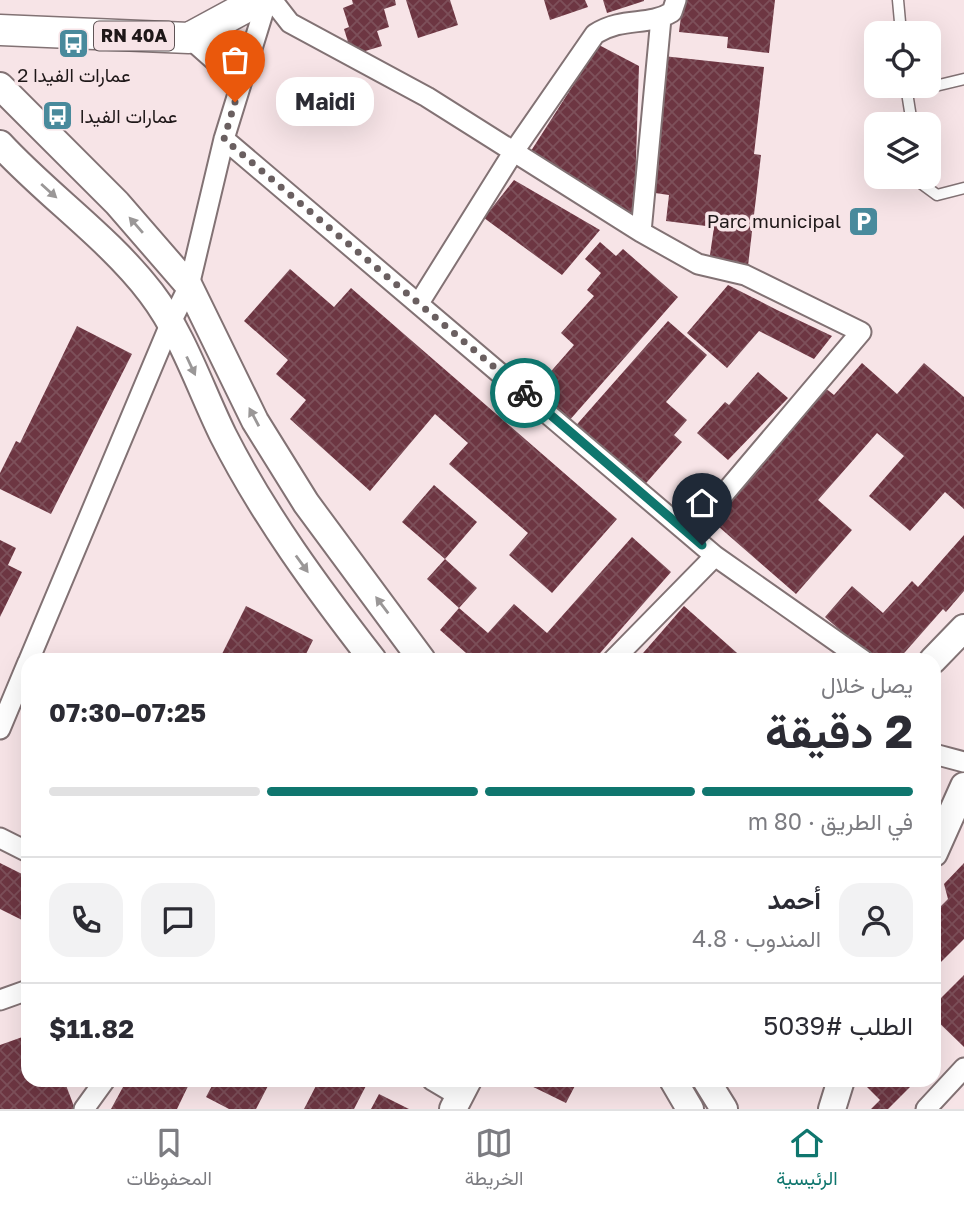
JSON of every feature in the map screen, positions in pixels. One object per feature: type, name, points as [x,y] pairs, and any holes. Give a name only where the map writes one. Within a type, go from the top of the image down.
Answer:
[{"type":"main road","name":"RN 40A","points":[[0,30],[189,38],[259,0]]},
{"type":"main road","points":[[0,86],[117,203],[189,286],[255,421],[306,503],[417,653]]},
{"type":"main road","points":[[0,144],[86,223],[150,292],[171,322],[224,436],[276,529],[368,653]]},
{"type":"main road","points":[[940,653],[964,628]]},
{"type":"main road","points":[[941,837],[964,786]]},
{"type":"main road","points":[[677,1087],[690,1109]]},
{"type":"main road","points":[[710,1087],[724,1109]]},
{"type":"main road","points":[[832,1109],[839,1087]]},
{"type":"street","points":[[32,653],[171,322],[189,286],[224,139],[270,0],[290,23],[427,97],[640,232],[698,264],[745,275],[860,332],[690,534]]},
{"type":"street","points":[[419,303],[514,151],[595,34],[612,23],[661,18],[672,12],[676,0]]},
{"type":"street","points":[[640,232],[661,18]]},
{"type":"street","points":[[189,38],[241,84]]},
{"type":"street","points":[[224,139],[715,556],[853,653]]},
{"type":"street","points":[[620,653],[715,556]]},
{"type":"street","points":[[0,729],[21,680]]},
{"type":"street","points":[[941,756],[964,762]]},
{"type":"street","points":[[0,838],[21,848]]},
{"type":"street","points":[[0,1000],[21,992]]},
{"type":"street","points":[[926,1109],[964,1068]]},
{"type":"lane","points":[[898,0],[900,21]]},
{"type":"lane","points":[[941,83],[964,79]]},
{"type":"lane","points":[[929,189],[937,195],[964,188]]},
{"type":"building","points":[[352,0],[395,0],[396,5],[384,9],[389,27],[377,31],[382,46],[352,55],[344,29],[349,27],[343,8],[353,4]]},
{"type":"building","points":[[406,0],[450,0],[458,25],[418,38]]},
{"type":"building","points":[[544,0],[585,0],[588,7],[550,20]]},
{"type":"building","points":[[603,0],[644,0],[644,1],[607,13]]},
{"type":"building","points":[[683,0],[775,0],[769,53],[727,48],[728,37],[679,32]]},
{"type":"building","points":[[599,45],[639,66],[634,221],[529,154]]},
{"type":"building","points":[[663,56],[764,67],[754,154],[761,155],[748,266],[709,262],[714,227],[666,221],[669,195],[655,193],[659,158],[651,157]]},
{"type":"building","points":[[514,180],[600,230],[562,275],[484,218]]},
{"type":"building","points":[[600,242],[616,256],[623,249],[678,297],[568,422],[533,392],[574,345],[561,333],[594,296],[587,290],[601,273],[585,259]]},
{"type":"building","points":[[290,269],[334,307],[351,288],[617,519],[552,593],[509,555],[528,533],[449,464],[468,443],[435,414],[370,491],[290,419],[306,400],[276,374],[288,360],[244,321]]},
{"type":"building","points":[[728,285],[832,336],[814,359],[759,331],[727,368],[687,333]]},
{"type":"building","points":[[668,321],[707,355],[666,402],[687,420],[674,435],[682,442],[640,490],[572,430]]},
{"type":"building","points":[[77,326],[132,354],[51,514],[0,489],[0,473],[16,441],[20,443]]},
{"type":"building","points":[[862,363],[897,394],[924,363],[964,397],[964,509],[945,492],[910,531],[869,496],[904,456],[877,433],[818,500],[852,530],[796,594],[711,520],[824,387],[834,395]]},
{"type":"building","points":[[758,372],[788,398],[728,460],[697,433],[725,402],[729,405]]},
{"type":"building","points":[[434,485],[477,522],[445,559],[402,522]]},
{"type":"building","points":[[964,535],[964,591],[946,612],[943,609],[904,653],[866,653],[825,617],[852,586],[883,613],[912,581],[918,587]]},
{"type":"building","points":[[632,537],[671,572],[600,653],[466,653],[440,630],[459,608],[488,633],[514,604],[547,633]]},
{"type":"building","points":[[0,540],[16,548],[8,565],[22,572],[0,617]]},
{"type":"building","points":[[445,559],[477,588],[459,608],[427,579]]},
{"type":"building","points":[[246,606],[313,640],[306,653],[222,653]]},
{"type":"building","points":[[684,606],[737,653],[643,653]]},
{"type":"building","points":[[0,863],[21,874],[21,920],[0,909]]},
{"type":"building","points":[[964,863],[964,939],[941,962],[941,906],[948,899],[944,884]]},
{"type":"building","points":[[964,975],[964,1047],[941,1025],[941,998]]},
{"type":"building","points":[[21,1038],[21,1087],[67,1087],[75,1109],[0,1109],[0,1045]]},
{"type":"building","points":[[123,1087],[188,1087],[177,1109],[111,1109]]},
{"type":"building","points":[[211,1087],[267,1087],[256,1109],[229,1109],[206,1097]]},
{"type":"building","points":[[315,1087],[365,1087],[354,1109],[304,1109]]},
{"type":"building","points":[[533,1087],[574,1087],[566,1103]]},
{"type":"building","points":[[867,1087],[910,1087],[888,1109],[871,1109],[880,1100]]},
{"type":"building","points":[[379,1094],[409,1109],[371,1109]]},
{"type":"way so far","points":[[235,102],[224,139],[525,393]]},
{"type":"place","name":"عمارات الفيدا 2","points":[[74,44]]},
{"type":"place","name":"Maidi","points":[[235,102]]},
{"type":"place","name":"عمارات الفيدا","points":[[57,116]]},
{"type":"place","name":"Parc municipal","points":[[864,221]]},
{"type":"route","points":[[525,393],[702,545]]}]
